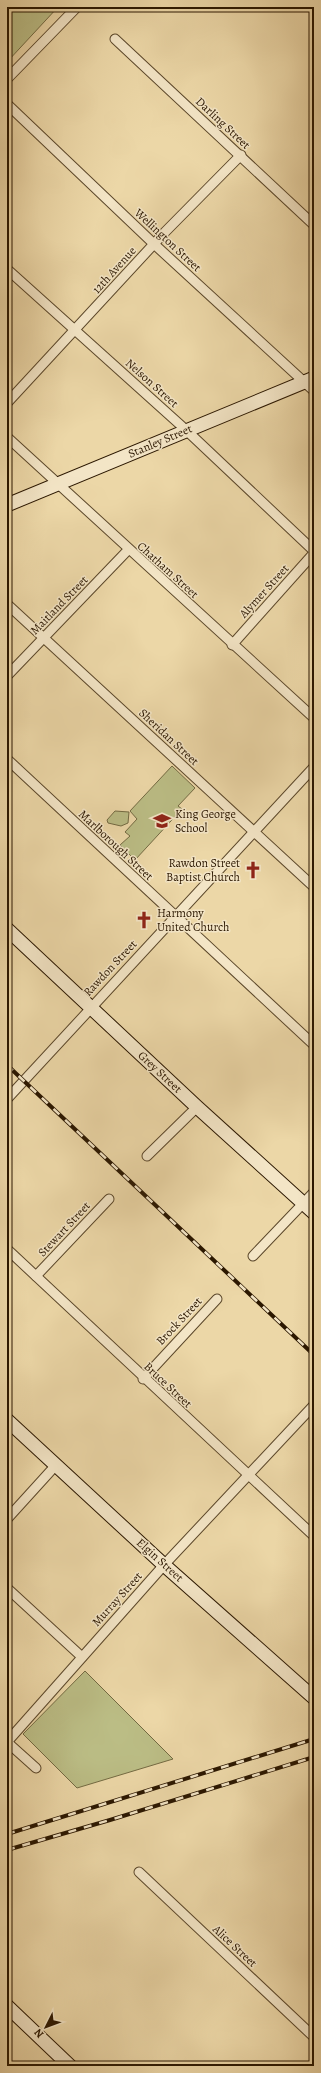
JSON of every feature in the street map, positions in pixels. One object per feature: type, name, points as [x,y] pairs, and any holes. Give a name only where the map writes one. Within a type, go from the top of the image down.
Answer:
[{"type":"street","points":[[7,79],[77,7]]},
{"type":"street","name":"Darling Street","points":[[115,39],[241,155],[314,225]]},
{"type":"street","name":"Wellington Street","points":[[7,104],[154,244],[309,380],[314,391]]},
{"type":"street","name":"12th Avenue","points":[[7,403],[154,244],[241,155]]},
{"type":"street","name":"Nelson Street","points":[[7,269],[186,430],[314,552]]},
{"type":"street","name":"Stanley Street","points":[[7,505],[309,380]]},
{"type":"street","name":"Chatham Street","points":[[7,438],[232,645],[314,718]]},
{"type":"street","name":"Maitland Street","points":[[7,676],[128,550]]},
{"type":"street","name":"Alymer Street","points":[[232,645],[314,552]]},
{"type":"street","name":"Sheridan Street","points":[[7,604],[314,887]]},
{"type":"street","name":"Marlborough Street","points":[[7,759],[314,1045]]},
{"type":"street","name":"Rawdon Street","points":[[7,1099],[314,767]]},
{"type":"street","name":"Grey Street","points":[[7,929],[197,1107],[314,1213]]},
{"type":"street","points":[[147,1156],[197,1107]]},
{"type":"street","points":[[253,1256],[314,1192]]},
{"type":"street","name":"Stewart Street","points":[[36,1276],[109,1199]]},
{"type":"street","name":"Bruce Street","points":[[7,1250],[143,1379],[314,1536]]},
{"type":"street","name":"Brock Street","points":[[143,1379],[184,1332],[217,1299]]},
{"type":"street","name":"Murray Street","points":[[7,1742],[164,1565],[314,1406]]},
{"type":"street","name":"Elgin Street","points":[[7,1420],[164,1565],[314,1698]]},
{"type":"street","points":[[7,1519],[56,1465]]},
{"type":"street","points":[[7,1588],[82,1657]]},
{"type":"street","points":[[7,1742],[36,1768]]},
{"type":"street","name":"Alice Street","points":[[139,1872],[314,2037]]},
{"type":"street","points":[[7,2006],[70,2066]]},
{"type":"green space","points":[[7,7],[58,7],[7,62]]},
{"type":"green space","points":[[172,766],[195,788],[178,806],[182,809],[135,860],[120,845],[130,836],[125,832],[137,819],[130,811]]},
{"type":"green space","points":[[115,811],[129,812],[128,823],[121,826],[108,823],[107,820]]},
{"type":"green space","points":[[85,1671],[173,1759],[77,1788],[23,1734]]},
{"type":"railway","points":[[7,1065],[314,1355]]},
{"type":"railway","points":[[7,1834],[314,1739]]},
{"type":"railway","points":[[7,1850],[314,1757]]},
{"type":"place","name":"King George School","points":[[162,821]]},
{"type":"place","name":"Rawdon Street Baptist Church","points":[[253,870]]},
{"type":"place","name":"Harmony United Church","points":[[144,920]]}]
